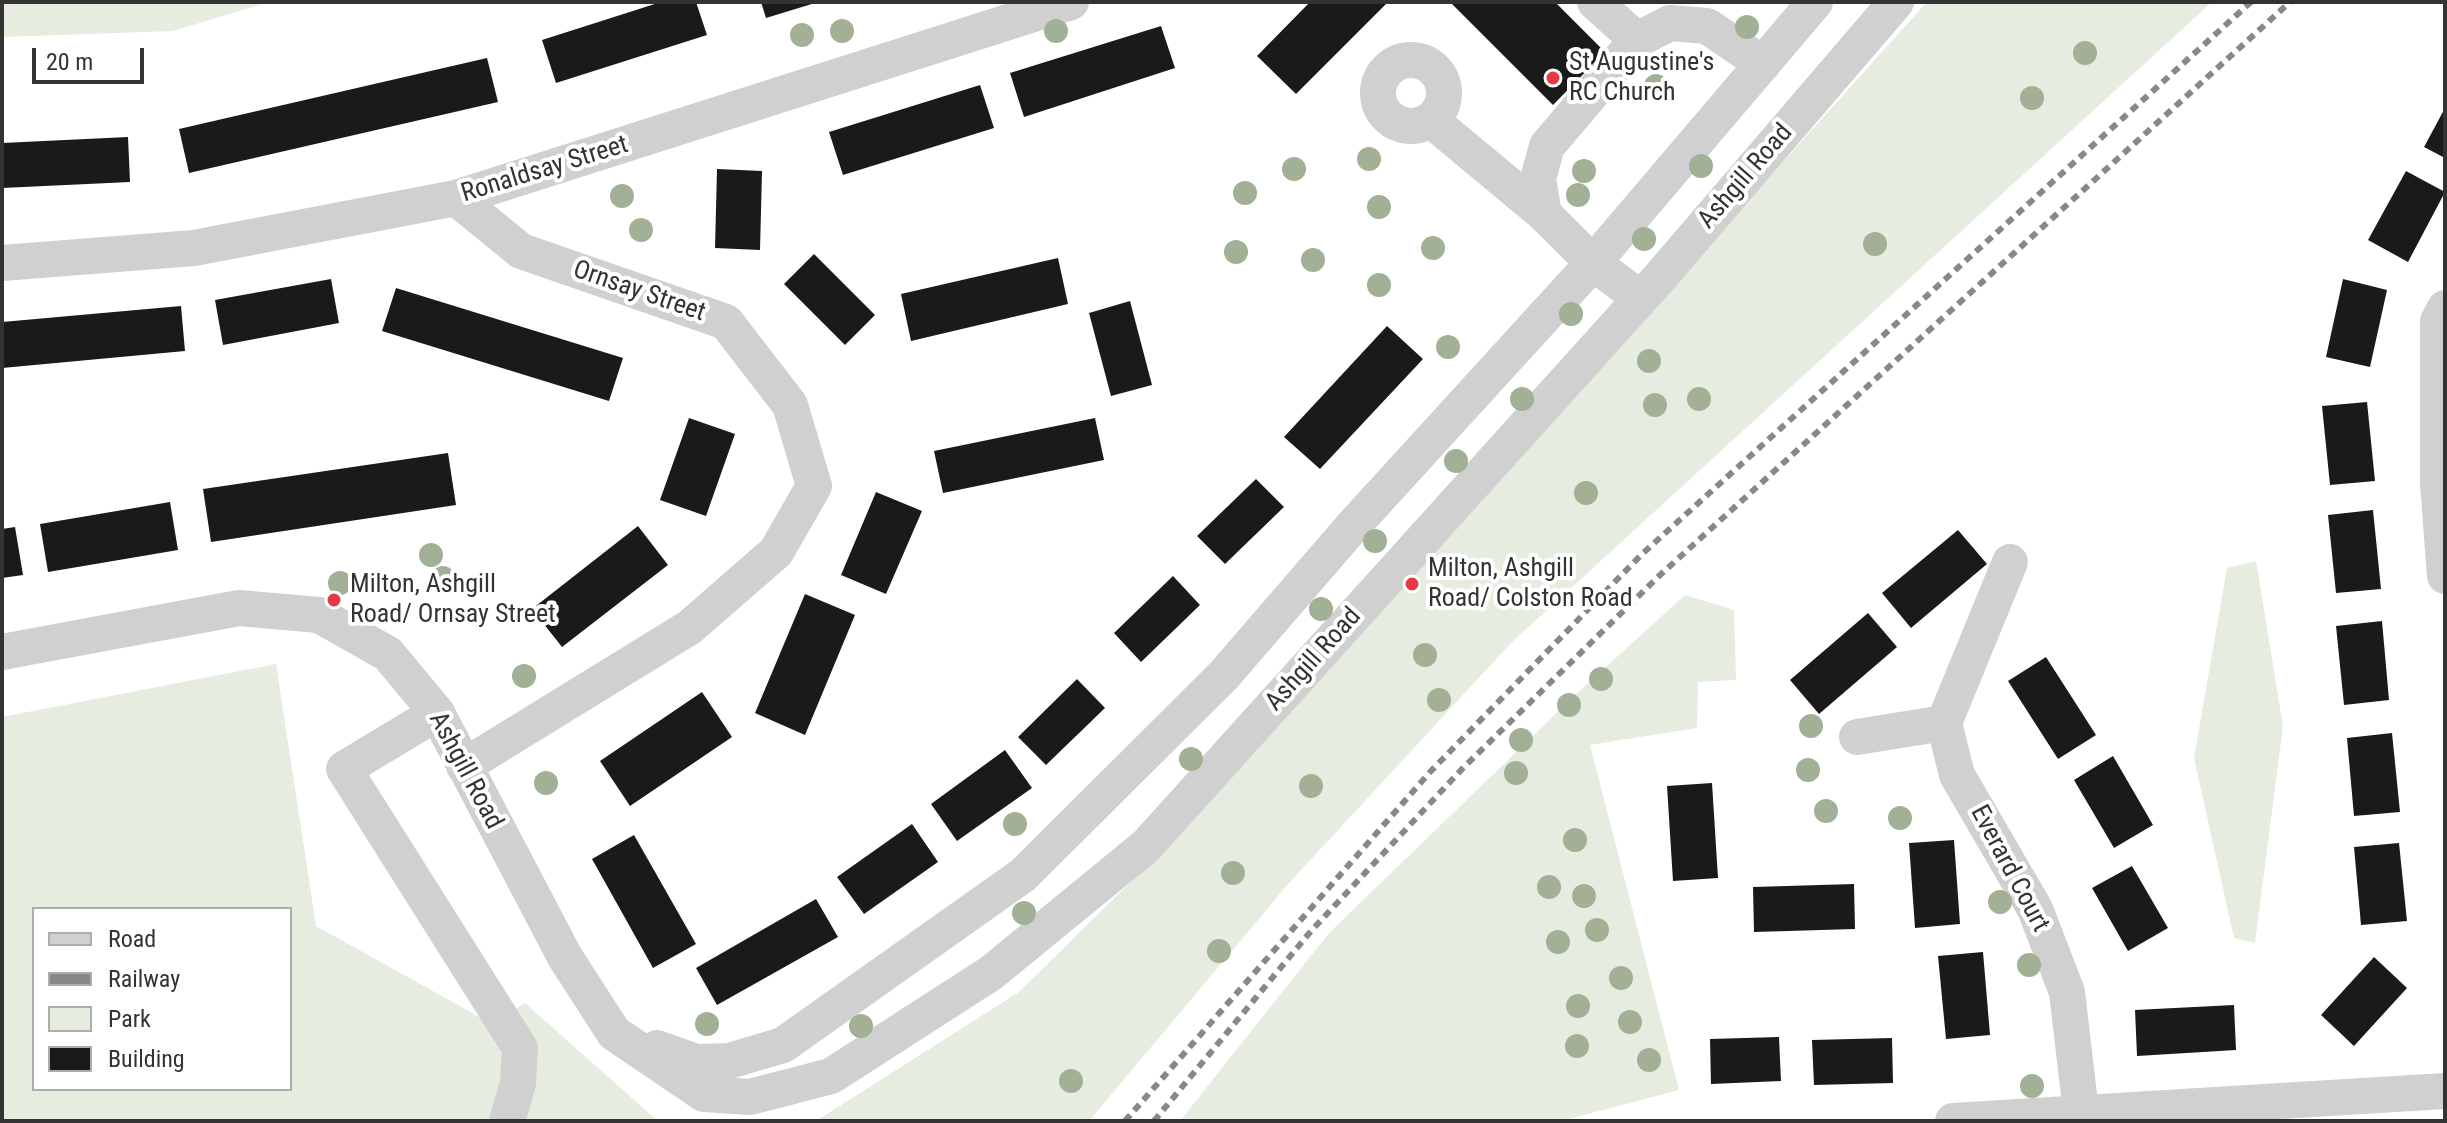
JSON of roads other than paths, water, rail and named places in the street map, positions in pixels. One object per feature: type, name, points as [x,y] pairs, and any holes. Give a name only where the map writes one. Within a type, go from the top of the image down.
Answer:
[{"type":"street","name":"Ronaldsay Street","points":[[2,263],[194,248],[456,198],[1071,2]]},
{"type":"street","points":[[1595,2],[1637,40]]},
{"type":"street","points":[[614,1033],[696,1062],[729,1061],[783,1045],[1023,875],[1224,675],[1351,528],[1593,263],[1815,2]]},
{"type":"street","name":"Ashgill Road","points":[[2,652],[239,608],[319,615],[388,654],[437,713],[565,957],[614,1033],[704,1094],[750,1097],[831,1076],[991,973],[1146,846],[1640,298],[1896,2]]},
{"type":"street","points":[[1544,214],[1538,179],[1547,146],[1637,40],[1670,23],[1707,26],[1763,64]]},
{"type":"street","points":[[1431,120],[1544,214],[1593,263],[1640,298]]},
{"type":"street","name":"Ornsay Street","points":[[456,198],[521,251],[726,322],[790,405],[814,486],[776,552],[690,627],[464,766]]},
{"type":"street","points":[[2445,308],[2438,321],[2438,483],[2445,576]]},
{"type":"street","points":[[1857,737],[1944,723],[2010,562]]},
{"type":"street","points":[[437,713],[344,769],[520,1048],[518,1083],[507,1121]]},
{"type":"street","name":"Everard Court","points":[[1944,723],[1957,775],[2035,909],[2067,992],[2081,1112]]},
{"type":"street","points":[[1953,1121],[2445,1091]]},
{"type":"railway","points":[[1125,1121],[1430,772],[1641,555],[2251,2]]},
{"type":"railway","points":[[1154,1121],[1311,931],[1462,769],[1659,576],[2290,2]]},
{"type":"place","name":"St Augustine's RC Church","points":[[1553,78]]},
{"type":"place","name":"Milton, Ashgill Road/ Colston Road","points":[[1412,584]]},
{"type":"place","name":"Milton, Ashgill Road/ Ornsay Street","points":[[334,600]]}]
